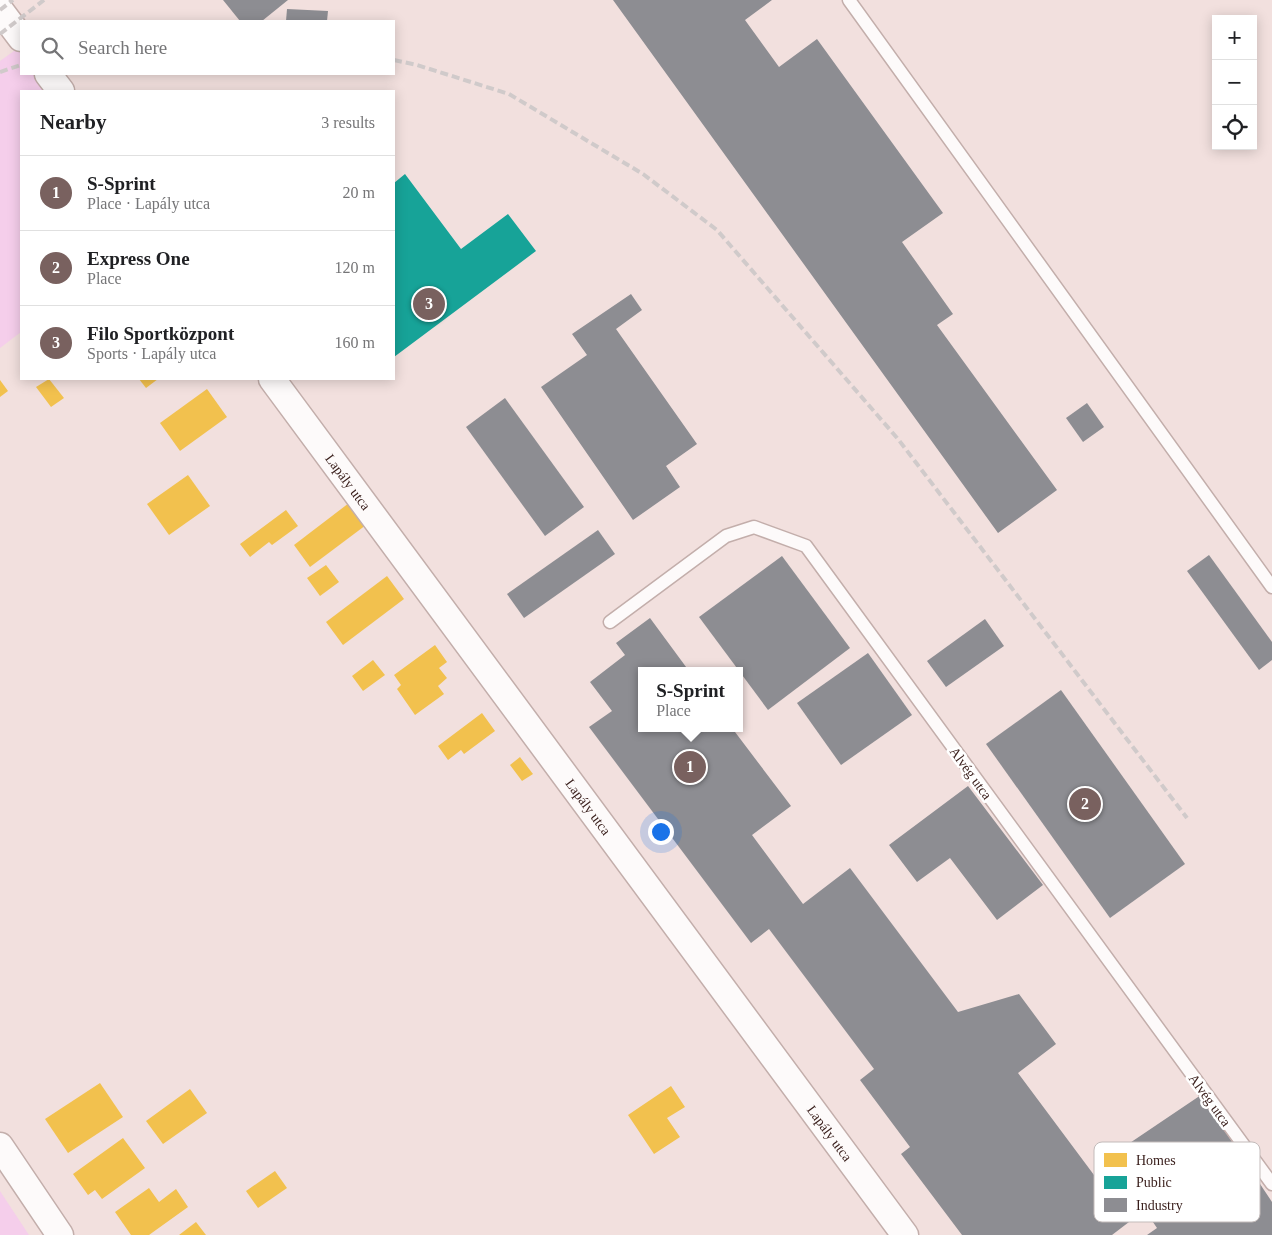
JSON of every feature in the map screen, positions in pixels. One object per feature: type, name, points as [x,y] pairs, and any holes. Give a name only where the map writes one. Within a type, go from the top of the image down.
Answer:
[{"type":"street","points":[[0,10],[20,37]]},
{"type":"street","points":[[49,75],[60,90]]},
{"type":"street","name":"Lapály utca","points":[[273,380],[905,1235]]},
{"type":"street","points":[[0,1146],[60,1235]]},
{"type":"lane","points":[[849,0],[1272,587]]},
{"type":"lane","name":"Alvég utca","points":[[610,622],[726,536],[754,527],[806,546],[1241,1142]]},
{"type":"lane","name":"Alvég utca","points":[[1260,1168],[1272,1184]]},
{"type":"shaded area","points":[[20,47],[20,75],[63,75],[73,90],[20,90],[20,333],[0,348],[0,61]]},
{"type":"shaded area","points":[[0,1191],[29,1235],[0,1235]]},
{"type":"building: Homes","points":[[0,380],[8,391],[0,397]]},
{"type":"building: Homes","points":[[50,380],[64,398],[51,407],[36,387]]},
{"type":"building: Homes","points":[[140,380],[157,380],[146,388]]},
{"type":"building: Homes","points":[[207,389],[227,417],[180,451],[160,423]]},
{"type":"building: Homes","points":[[188,475],[210,506],[169,535],[147,504]]},
{"type":"building: Homes","points":[[349,503],[366,525],[310,567],[294,545]]},
{"type":"building: Homes","points":[[286,510],[298,526],[272,545],[269,542],[250,557],[240,544]]},
{"type":"building: Homes","points":[[326,565],[339,582],[320,596],[307,578]]},
{"type":"building: Homes","points":[[387,576],[404,599],[343,645],[326,622]]},
{"type":"building: Homes","points":[[435,645],[447,662],[439,668],[447,678],[438,686],[444,694],[415,715],[397,689],[401,685],[394,675]]},
{"type":"building: Homes","points":[[373,660],[385,675],[363,691],[352,676]]},
{"type":"building: Homes","points":[[482,713],[495,731],[464,754],[461,750],[448,760],[438,746]]},
{"type":"building: Homes","points":[[520,757],[533,774],[522,781],[510,765]]},
{"type":"building: Homes","points":[[100,1083],[123,1117],[68,1153],[45,1119]]},
{"type":"building: Homes","points":[[671,1086],[685,1107],[667,1118],[680,1137],[654,1154],[628,1115]]},
{"type":"building: Homes","points":[[190,1089],[207,1113],[163,1144],[146,1121]]},
{"type":"building: Homes","points":[[123,1138],[145,1168],[102,1199],[95,1190],[88,1195],[73,1174]]},
{"type":"building: Homes","points":[[275,1171],[287,1188],[258,1208],[246,1191]]},
{"type":"building: Homes","points":[[149,1188],[159,1202],[176,1189],[188,1207],[149,1235],[131,1235],[115,1212]]},
{"type":"building: Homes","points":[[196,1222],[206,1235],[179,1235]]},
{"type":"building: Public","points":[[405,174],[461,249],[508,214],[536,251],[395,356],[395,182]]},
{"type":"building: Industry","points":[[223,0],[288,0],[263,20],[239,20]]},
{"type":"building: Industry","points":[[613,0],[772,0],[745,20],[779,67],[817,39],[943,213],[902,242],[953,314],[937,325],[1057,490],[998,533]]},
{"type":"building: Industry","points":[[287,9],[328,11],[327,20],[286,20]]},
{"type":"building: Industry","points":[[631,294],[642,310],[616,329],[697,444],[666,466],[680,487],[633,520],[541,387],[587,355],[572,334]]},
{"type":"building: Industry","points":[[505,398],[584,507],[545,536],[466,427]]},
{"type":"building: Industry","points":[[1087,403],[1104,427],[1083,442],[1066,418]]},
{"type":"building: Industry","points":[[598,530],[615,554],[524,618],[507,594]]},
{"type":"building: Industry","points":[[1209,555],[1272,642],[1272,660],[1259,670],[1187,571]]},
{"type":"building: Industry","points":[[782,556],[850,648],[768,710],[743,676],[743,667],[736,667],[699,617]]},
{"type":"building: Industry","points":[[650,618],[686,667],[638,667],[638,732],[735,732],[791,806],[752,835],[803,904],[850,868],[958,1012],[1019,994],[1056,1044],[1018,1073],[1094,1175],[1094,1222],[1129,1222],[1112,1235],[962,1235],[901,1154],[910,1147],[860,1080],[874,1069],[769,929],[751,943],[589,727],[612,711],[590,682],[625,655],[616,643]]},
{"type":"building: Industry","points":[[985,619],[1004,646],[946,687],[927,661]]},
{"type":"building: Industry","points":[[868,653],[912,715],[841,765],[797,703]]},
{"type":"building: Industry","points":[[1061,690],[1185,864],[1110,918],[986,744]]},
{"type":"building: Industry","points":[[968,786],[1043,885],[997,920],[950,858],[917,882],[889,845]]},
{"type":"building: Industry","points":[[1201,1095],[1232,1142],[1131,1142]]},
{"type":"building: Industry","points":[[1260,1184],[1272,1202],[1272,1235],[1147,1235],[1157,1228],[1153,1222],[1260,1222]]},
{"type":"railway","points":[[0,10],[13,0]]},
{"type":"railway","points":[[0,34],[44,0]]},
{"type":"railway","points":[[395,60],[417,65],[509,94],[643,174],[717,230],[898,439],[1187,818]]},
{"type":"railway","points":[[0,72],[20,65]]},
{"type":"place","name":"Filo Sportközpont","points":[[429,304]]},
{"type":"place","name":"S-Sprint","points":[[690,767]]},
{"type":"place","name":"Express One","points":[[1085,804]]}]
